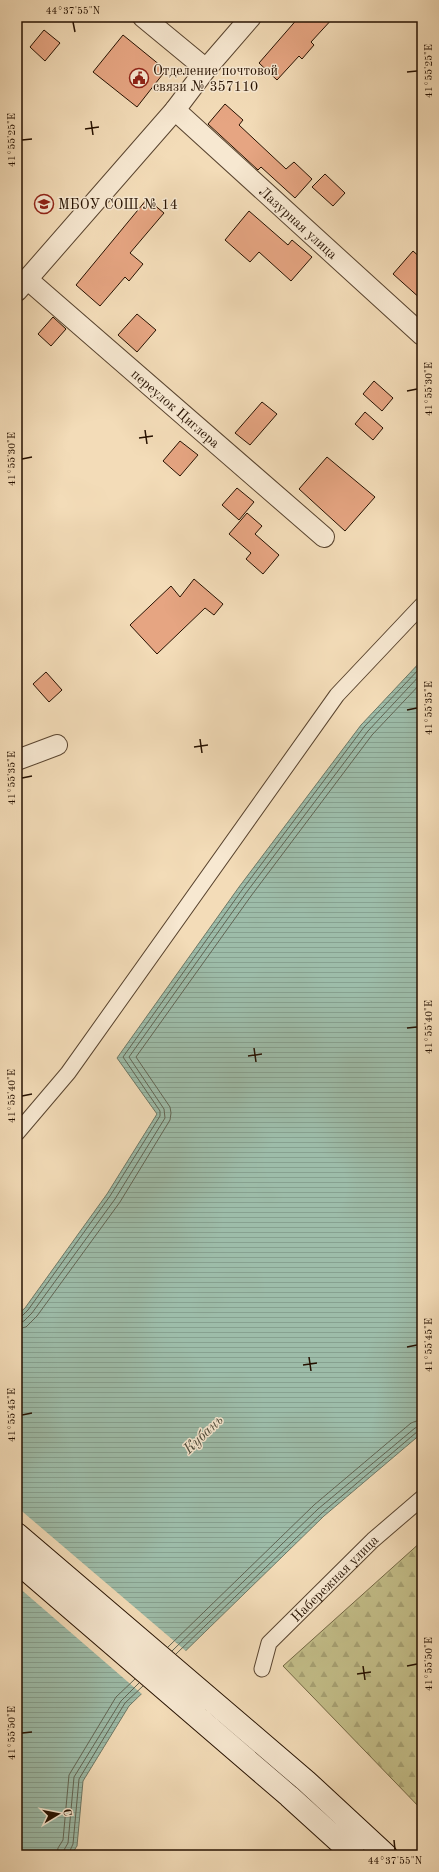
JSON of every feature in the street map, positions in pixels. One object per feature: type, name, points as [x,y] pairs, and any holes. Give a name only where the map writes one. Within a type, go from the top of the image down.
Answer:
[{"type":"main road","points":[[17,1534],[306,1781],[386,1855]]},
{"type":"main road","points":[[17,1562],[289,1796],[354,1855]]},
{"type":"street","points":[[143,17],[206,69]]},
{"type":"street","points":[[22,285],[175,110],[206,69],[251,17]]},
{"type":"street","name":"Лазурная улица","points":[[175,110],[422,335]]},
{"type":"street","name":"переулок Циглера","points":[[22,285],[324,537]]},
{"type":"street","points":[[17,1133],[68,1073],[337,695],[422,604]]},
{"type":"street","points":[[17,760],[57,746]]},
{"type":"street","name":"Набережная улица","points":[[262,1669],[269,1643],[373,1540],[422,1498]]},
{"type":"green space","points":[[422,1541],[422,1810],[283,1666]]},
{"type":"water","name":"Кубань","points":[[422,660],[422,1433],[324,1516],[129,1706],[83,1781],[77,1846],[71,1855],[17,1855],[17,1315],[25,1308],[107,1194],[157,1114],[117,1058],[239,887],[361,725]]},
{"type":"pier","points":[[17,1507],[187,1652],[143,1695],[17,1586]]},
{"type":"building","points":[[299,17],[334,17],[311,42],[314,45],[302,59],[299,56],[277,80],[259,63]]},
{"type":"building","points":[[44,30],[60,43],[45,61],[30,47]]},
{"type":"building","points":[[123,35],[166,70],[137,107],[93,72]]},
{"type":"building","points":[[225,104],[243,120],[239,125],[286,169],[294,162],[312,179],[295,198],[261,167],[258,170],[208,124]]},
{"type":"building","points":[[325,174],[345,193],[333,206],[312,187]]},
{"type":"building","points":[[147,199],[164,213],[130,253],[143,264],[129,281],[125,277],[100,306],[76,285]]},
{"type":"building","points":[[249,211],[288,245],[292,240],[312,257],[291,281],[259,252],[250,262],[225,240]]},
{"type":"building","points":[[413,251],[422,259],[422,300],[393,274]]},
{"type":"building","points":[[137,314],[156,330],[137,352],[118,335]]},
{"type":"building","points":[[53,317],[66,329],[51,346],[38,334]]},
{"type":"building","points":[[374,381],[393,398],[382,411],[363,394]]},
{"type":"building","points":[[262,402],[277,414],[250,445],[235,433]]},
{"type":"building","points":[[365,412],[383,428],[373,440],[355,424]]},
{"type":"building","points":[[180,441],[198,455],[180,476],[163,461]]},
{"type":"building","points":[[327,457],[375,497],[345,531],[299,489]]},
{"type":"building","points":[[237,488],[254,502],[239,520],[222,505]]},
{"type":"building","points":[[247,513],[262,526],[255,534],[279,555],[263,574],[246,559],[251,553],[229,534]]},
{"type":"building","points":[[194,579],[223,604],[214,615],[205,608],[157,654],[130,625],[171,586],[180,597]]},
{"type":"building","points":[[46,672],[62,690],[49,702],[33,684]]},
{"type":"place","name":"Отделение почтовой связи № 357110","points":[[139,78]]},
{"type":"place","name":"МБОУ СОШ № 14","points":[[44,204]]}]
